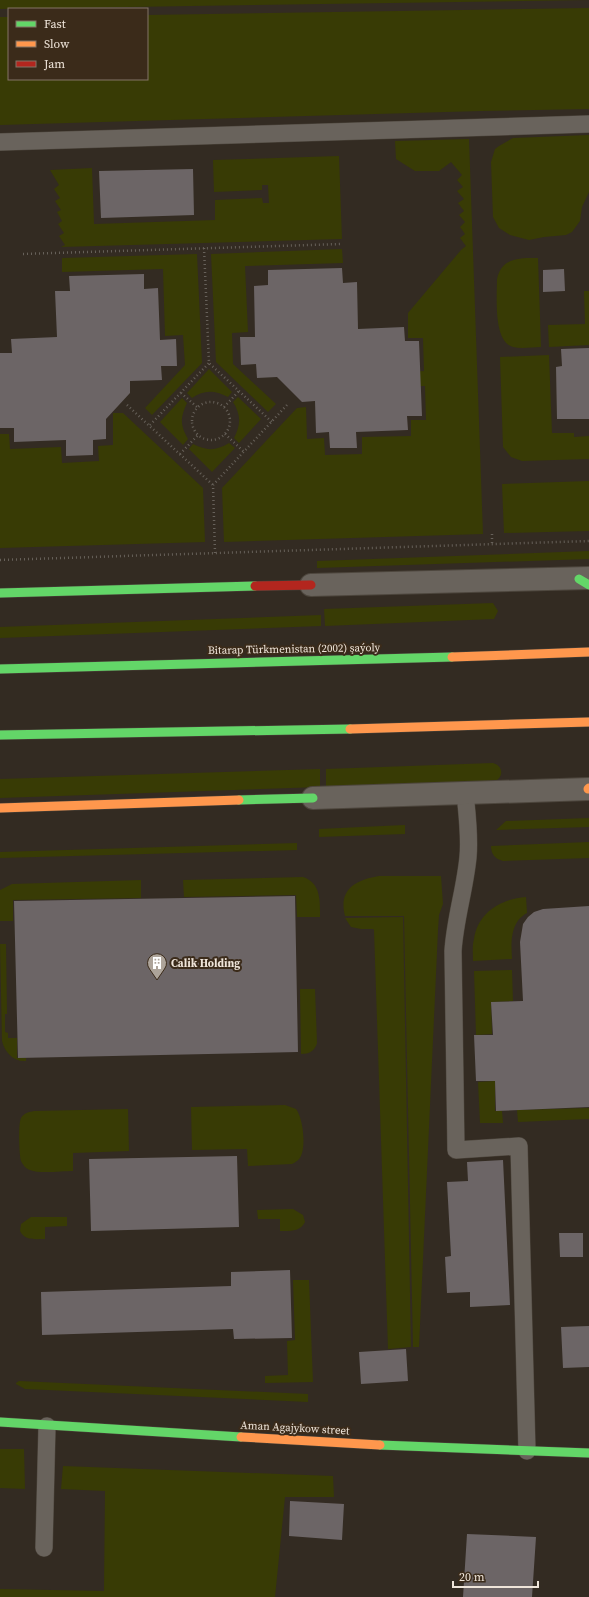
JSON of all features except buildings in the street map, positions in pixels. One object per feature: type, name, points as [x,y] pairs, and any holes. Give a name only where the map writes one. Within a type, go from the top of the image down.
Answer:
[{"type":"main road","points":[[0,593],[311,585]]},
{"type":"main road","name":"Bitarap Türkmenistan (2002) şaýoly","points":[[0,669],[589,652]]},
{"type":"main road","points":[[0,735],[449,727],[589,722]]},
{"type":"main road","points":[[0,808],[313,798]]},
{"type":"main road","name":"Aman Agajykow street","points":[[0,1422],[337,1443],[589,1453]]},
{"type":"street","points":[[311,585],[586,581]]},
{"type":"street","points":[[313,798],[589,789]]},
{"type":"lane","points":[[0,142],[589,124]]},
{"type":"lane","points":[[466,793],[469,839],[468,857],[454,932],[453,951],[456,1150],[519,1146],[527,1451]]},
{"type":"lane","points":[[44,1548],[47,1426]]},
{"type":"path","points":[[23,254],[342,244]]},
{"type":"path","points":[[204,248],[209,363],[272,422]]},
{"type":"path","points":[[150,426],[209,363]]},
{"type":"path","points":[[224,407],[239,391]]},
{"type":"path","points":[[181,393],[197,407]]},
{"type":"path","points":[[210,401],[224,407],[227,410],[230,420],[225,434],[211,440],[202,438],[194,431],[191,421],[197,407],[210,401]]},
{"type":"path","points":[[127,405],[213,485]]},
{"type":"path","points":[[215,553],[213,485],[287,406]]},
{"type":"path","points":[[225,434],[244,452]]},
{"type":"path","points":[[180,454],[198,435]]},
{"type":"path","points":[[492,534],[492,544]]},
{"type":"path","points":[[0,560],[589,541]]},
{"type":"shaded area","points":[[0,0],[589,0],[8,8],[0,9]]},
{"type":"shaded area","points":[[589,8],[589,109],[0,125],[0,17],[8,17],[8,80],[148,80],[148,15]]},
{"type":"shaded area","points":[[589,135],[589,192],[582,207],[580,221],[572,232],[566,235],[529,240],[510,235],[499,228],[493,217],[491,162],[495,149],[513,138]]},
{"type":"shaded area","points":[[469,139],[483,534],[224,542],[222,488],[297,408],[306,407],[307,439],[324,438],[325,455],[362,454],[362,437],[411,436],[411,420],[426,420],[425,386],[410,386],[410,372],[424,371],[423,338],[408,338],[408,313],[466,246],[460,238],[465,234],[460,227],[465,222],[459,215],[464,211],[458,203],[464,199],[457,191],[463,187],[457,180],[462,175],[451,162],[439,171],[415,171],[396,159],[395,141]]},
{"type":"shaded area","points":[[339,156],[342,239],[61,247],[65,245],[59,236],[64,233],[58,224],[62,221],[57,212],[61,210],[55,201],[60,198],[54,189],[59,185],[50,170],[92,168],[94,224],[215,220],[215,200],[262,198],[263,203],[269,203],[268,185],[262,185],[262,190],[214,192],[213,160]]},
{"type":"shaded area","points":[[342,249],[343,263],[245,266],[248,332],[232,333],[233,364],[276,404],[268,412],[216,362],[211,254]]},
{"type":"shaded area","points":[[197,254],[202,363],[152,415],[145,408],[185,365],[183,335],[165,336],[163,269],[62,272],[62,258]]},
{"type":"shaded area","points":[[538,258],[541,347],[513,347],[502,337],[499,328],[497,279],[499,272],[507,263],[518,259]]},
{"type":"shaded area","points":[[584,291],[589,291],[589,345],[549,347],[548,325],[585,324]]},
{"type":"shaded area","points":[[549,355],[552,433],[574,433],[574,437],[589,436],[589,459],[522,461],[511,457],[503,447],[500,357]]},
{"type":"shaded area","points":[[209,369],[232,392],[228,397],[214,392],[205,392],[192,398],[187,393]]},
{"type":"shaded area","points":[[238,397],[261,419],[239,443],[234,438],[239,424],[239,415],[233,402]]},
{"type":"shaded area","points":[[182,398],[187,403],[182,417],[182,425],[188,439],[183,445],[160,422]]},
{"type":"shaded area","points":[[113,413],[123,413],[203,488],[205,542],[0,548],[0,434],[9,434],[10,449],[61,447],[62,463],[99,461],[98,446],[113,445]]},
{"type":"shaded area","points":[[229,443],[235,448],[212,472],[189,449],[193,444],[207,449],[216,449]]},
{"type":"shaded area","points":[[589,481],[589,531],[504,533],[502,484]]},
{"type":"shaded area","points":[[589,551],[589,559],[317,568],[317,561]]},
{"type":"shaded area","points":[[493,603],[498,611],[494,619],[325,626],[324,609]]},
{"type":"shaded area","points":[[321,615],[321,626],[0,638],[0,627]]},
{"type":"shaded area","points":[[493,763],[501,769],[501,775],[493,782],[326,787],[326,769]]},
{"type":"shaded area","points":[[320,769],[320,787],[0,798],[0,779]]},
{"type":"shaded area","points":[[589,818],[589,827],[496,830],[506,821]]},
{"type":"shaded area","points":[[405,825],[405,834],[319,837],[319,829]]},
{"type":"shaded area","points":[[589,842],[589,858],[503,861],[494,856],[491,846]]},
{"type":"shaded area","points":[[297,843],[297,850],[0,858],[0,852]]},
{"type":"shaded area","points":[[379,876],[441,876],[443,904],[439,915],[438,930],[419,1347],[413,1347],[404,916],[345,916],[344,907],[344,899],[351,887],[363,880]]},
{"type":"shaded area","points":[[303,877],[309,880],[316,888],[319,899],[320,917],[297,917],[296,895],[184,897],[183,880]]},
{"type":"shaded area","points":[[141,880],[141,898],[13,900],[13,921],[0,921],[0,890],[12,884]]},
{"type":"shaded area","points":[[526,897],[527,913],[517,922],[513,933],[512,959],[473,961],[473,944],[476,930],[480,921],[486,914],[500,904],[517,898]]},
{"type":"shaded area","points":[[403,917],[411,1347],[388,1349],[374,930],[351,927],[345,918]]},
{"type":"shaded area","points":[[0,944],[6,944],[7,1014],[5,1014],[5,1032],[8,1033],[8,1038],[17,1038],[17,1058],[26,1058],[26,1061],[18,1060],[11,1056],[5,1049],[2,1041]]},
{"type":"shaded area","points":[[512,970],[513,1001],[491,1002],[492,1034],[476,1035],[474,971]]},
{"type":"shaded area","points":[[300,989],[315,989],[317,1043],[311,1052],[301,1054]]},
{"type":"shaded area","points":[[495,1081],[495,1111],[502,1111],[503,1123],[480,1123],[478,1082]]},
{"type":"shaded area","points":[[285,1105],[296,1109],[303,1132],[303,1151],[299,1159],[292,1164],[248,1166],[247,1149],[192,1150],[191,1107]]},
{"type":"shaded area","points":[[589,1108],[589,1119],[518,1122],[517,1110]]},
{"type":"shaded area","points":[[128,1109],[129,1151],[73,1153],[73,1171],[34,1171],[26,1168],[21,1161],[19,1126],[21,1118],[27,1113],[34,1111]]},
{"type":"shaded area","points":[[293,1209],[303,1215],[305,1222],[298,1229],[280,1231],[280,1219],[258,1219],[257,1210]]},
{"type":"shaded area","points":[[31,1217],[67,1217],[67,1226],[45,1227],[45,1239],[27,1238],[20,1231],[21,1224]]},
{"type":"shaded area","points":[[293,1280],[309,1280],[313,1382],[265,1383],[265,1376],[288,1375],[287,1341],[295,1340]]},
{"type":"shaded area","points":[[19,1381],[308,1394],[308,1402],[25,1389],[16,1384]]},
{"type":"shaded area","points":[[0,1449],[24,1449],[25,1489],[0,1488]]},
{"type":"shaded area","points":[[63,1466],[333,1476],[334,1497],[285,1497],[275,1597],[0,1597],[0,1589],[104,1591],[105,1491],[61,1489]]},
{"type":"traffic: fast","points":[[579,579],[589,585]]},
{"type":"traffic: fast","points":[[0,593],[255,586]]},
{"type":"traffic: fast","points":[[0,669],[452,657]]},
{"type":"traffic: fast","points":[[0,735],[350,729]]},
{"type":"traffic: fast","points":[[239,800],[313,798]]},
{"type":"traffic: fast","points":[[0,1422],[241,1437]]},
{"type":"traffic: fast","points":[[380,1445],[589,1453]]},
{"type":"traffic: slow","points":[[452,657],[589,652]]},
{"type":"traffic: slow","points":[[350,729],[589,722]]},
{"type":"traffic: slow","points":[[0,808],[239,800]]},
{"type":"traffic: slow","points":[[241,1437],[380,1445]]},
{"type":"traffic: jam","points":[[255,586],[311,585]]},
{"type":"place","name":"Calik Holding","points":[[157,980]]}]
